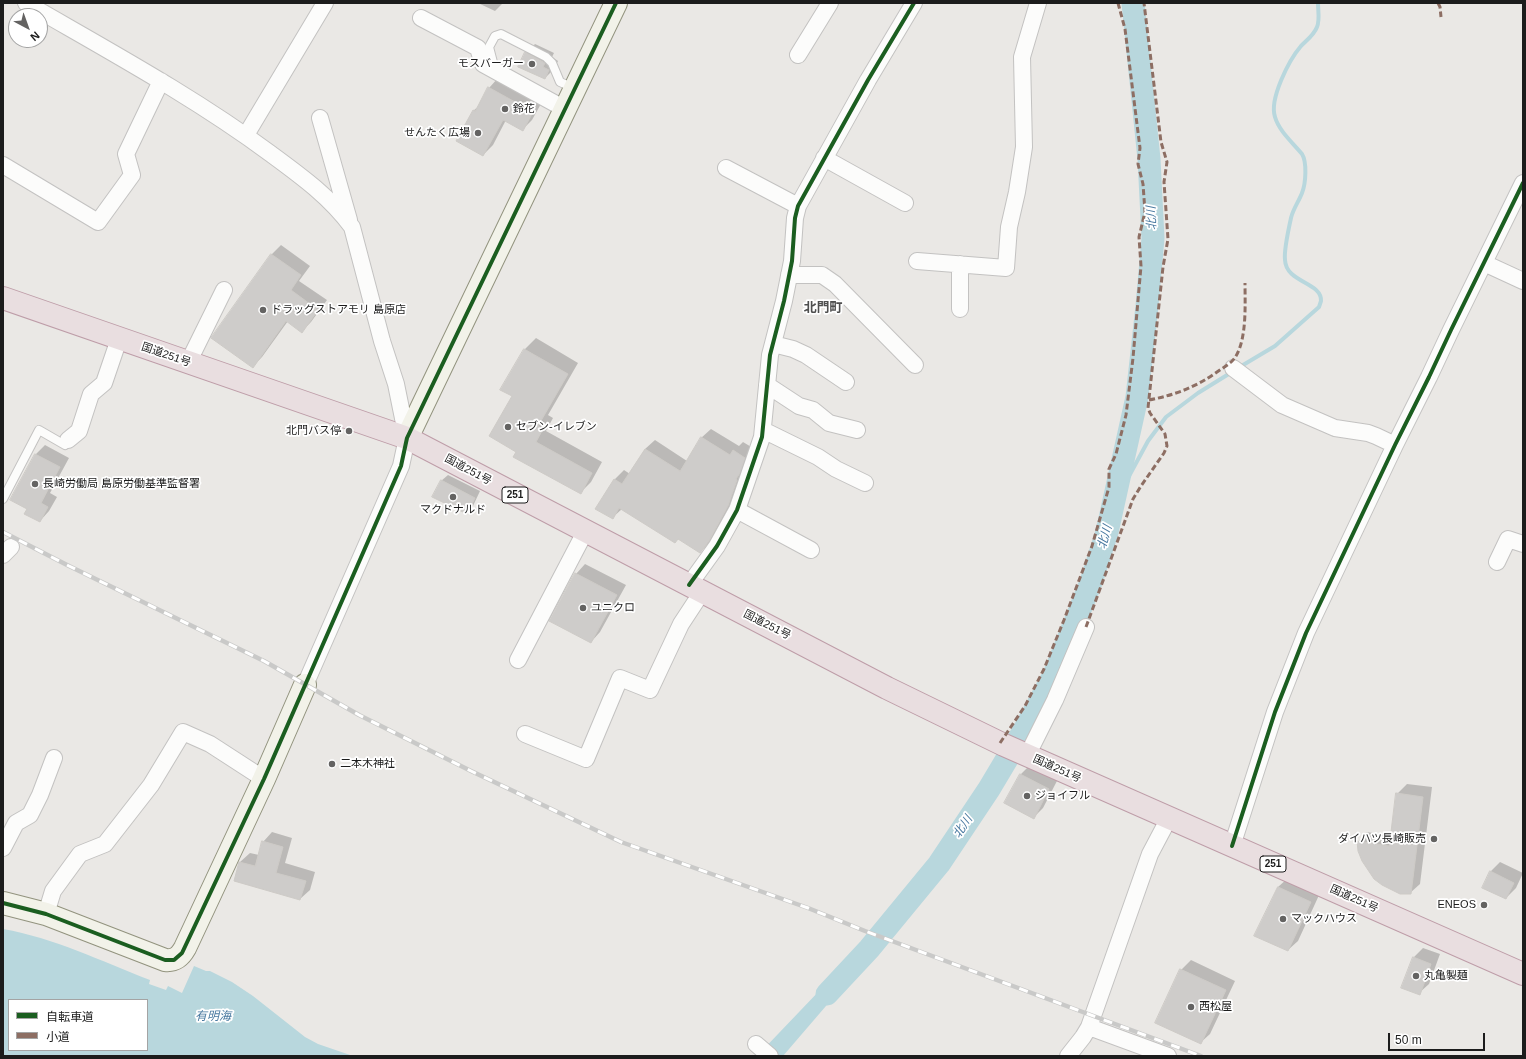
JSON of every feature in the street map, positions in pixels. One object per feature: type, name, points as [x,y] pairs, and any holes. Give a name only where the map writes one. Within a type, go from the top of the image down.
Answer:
[{"type":"highway","name":"国道251号","points":[[3,298],[407,438],[585,532],[880,684],[1018,752],[1523,974]]},
{"type":"street","points":[[26,3],[161,81],[246,135],[314,186],[342,213],[352,227]]},
{"type":"street","points":[[246,135],[325,3]]},
{"type":"street","points":[[3,903],[46,914],[165,960],[174,960],[179,957],[185,948],[264,778],[401,466],[407,438],[616,3]]},
{"type":"street","points":[[798,56],[830,3]]},
{"type":"street","points":[[525,734],[586,759],[620,678],[650,690],[696,588],[737,510],[762,437],[770,356],[792,261],[795,218],[798,206],[868,80],[914,3]]},
{"type":"street","points":[[917,261],[1006,268],[1009,227],[1017,192],[1024,147],[1022,57],[1038,3]]},
{"type":"street","points":[[421,18],[478,48],[483,64],[565,109]]},
{"type":"street","points":[[3,165],[98,222],[132,175],[126,154],[161,81]]},
{"type":"street","points":[[320,118],[352,227],[382,341],[396,384],[407,438]]},
{"type":"street","points":[[824,158],[905,203]]},
{"type":"street","points":[[726,168],[798,206]]},
{"type":"street","points":[[1232,846],[1275,712],[1306,633],[1429,377],[1450,330],[1523,183]]},
{"type":"street","points":[[1484,263],[1523,281]]},
{"type":"street","points":[[960,264],[960,309]]},
{"type":"street","points":[[789,275],[822,276],[835,284],[915,365]]},
{"type":"street","points":[[188,363],[224,290]]},
{"type":"street","points":[[68,440],[79,431],[91,394],[104,383],[119,338]]},
{"type":"street","points":[[773,344],[793,349],[806,355],[846,382]]},
{"type":"street","points":[[1236,371],[1282,405],[1335,428],[1368,433],[1395,445]]},
{"type":"street","points":[[767,385],[799,406],[812,410],[829,423],[857,430]]},
{"type":"street","points":[[762,430],[818,457],[836,469],[865,483]]},
{"type":"street","points":[[518,660],[585,532]]},
{"type":"street","points":[[1497,562],[1508,539],[1523,544]]},
{"type":"street","points":[[1018,752],[1055,700],[1086,627]]},
{"type":"street","points":[[46,914],[53,890],[80,854],[105,844],[151,785],[183,732],[210,744],[264,778]]},
{"type":"street","points":[[3,848],[16,822],[30,815],[40,795],[54,758]]},
{"type":"street","points":[[1068,1056],[1089,1027],[1150,854],[1169,818]]},
{"type":"street","points":[[1089,1027],[1168,1056]]},
{"type":"street","points":[[756,1044],[770,1056]]},
{"type":"lane","points":[[495,71],[489,47],[495,36],[501,34],[546,57],[552,63],[560,82],[575,89]]},
{"type":"lane","points":[[3,499],[38,430],[65,445],[68,440]]},
{"type":"water","name":"有明海","points":[[3,929],[59,944],[150,980],[149,984],[166,990],[168,986],[182,993],[194,966],[210,971],[232,982],[253,996],[305,1037],[318,1044],[353,1056],[3,1056]]},
{"type":"water","points":[[821,989],[832,999],[783,1056],[757,1056]]},
{"type":"building","name":"モスバーガー","points":[[525,52],[545,63],[543,67],[549,70],[545,79],[518,67]]},
{"type":"building","points":[[488,87],[533,112],[523,131],[503,120],[483,156],[456,141]]},
{"type":"building","name":"ドラッグストアモリ 島原店","points":[[271,254],[301,275],[291,290],[318,310],[302,333],[286,321],[253,368],[211,338]]},
{"type":"building","points":[[524,349],[568,374],[538,426],[543,429],[536,442],[592,473],[581,494],[513,457],[516,452],[489,436],[512,396],[500,390]]},
{"type":"building","points":[[701,437],[730,455],[733,450],[745,458],[740,473],[736,479],[737,480],[728,506],[709,541],[700,553],[678,539],[675,543],[619,508],[613,519],[595,509],[614,479],[622,484],[645,449],[680,471]]},
{"type":"building","name":"長崎労働局 島原労働基準監督署","points":[[35,454],[60,467],[41,503],[48,507],[40,522],[24,514],[27,509],[10,500]]},
{"type":"building","points":[[441,480],[475,498],[467,514],[432,497]]},
{"type":"building","name":"ユニクロ","points":[[575,573],[617,595],[591,643],[549,621]]},
{"type":"building","name":"ジョイフル","points":[[1020,774],[1049,789],[1034,819],[1004,803]]},
{"type":"building","points":[[1396,793],[1423,797],[1411,894],[1400,894],[1374,879],[1362,861],[1358,851],[1357,841],[1389,846]]},
{"type":"building","points":[[262,841],[283,847],[276,873],[306,881],[300,900],[234,881],[239,862],[255,866]]},
{"type":"building","points":[[1490,871],[1514,883],[1506,899],[1482,888]]},
{"type":"building","name":"マックハウス","points":[[1278,887],[1311,902],[1288,951],[1254,936]]},
{"type":"building","name":"丸亀製麺","points":[[1413,957],[1431,964],[1420,995],[1401,988]]},
{"type":"building","name":"西松屋","points":[[1180,969],[1226,990],[1201,1044],[1155,1023]]},
{"type":"waterway","name":"北川","points":[[827,994],[869,949],[939,864],[989,789],[1026,727],[1054,675],[1091,582],[1107,532],[1137,397],[1153,238],[1149,159],[1133,3]]},
{"type":"waterway","points":[[1238,368],[1275,346],[1319,307],[1321,301],[1320,295],[1316,290],[1291,273],[1287,268],[1285,260],[1291,218],[1303,189],[1305,167],[1302,154],[1280,127],[1275,117],[1274,109],[1277,90],[1291,60],[1296,52],[1316,30],[1319,18],[1318,3]]},
{"type":"waterway","points":[[1118,486],[1128,478],[1148,441],[1166,417],[1198,393],[1232,372]]},
{"type":"railway","points":[[3,532],[69,566],[264,661],[359,715],[471,771],[621,842],[808,908],[865,931],[1201,1056]]},
{"type":"marked path","points":[[1000,743],[1025,706],[1044,669],[1064,620],[1092,546],[1109,487],[1109,469],[1116,454],[1126,415],[1133,358],[1141,266],[1139,237],[1145,212],[1143,184],[1138,164],[1140,148],[1125,29],[1118,3]]},
{"type":"marked path","points":[[1086,627],[1133,499],[1164,453],[1167,446],[1165,434],[1148,408],[1163,267],[1168,239],[1164,182],[1167,162],[1161,142],[1144,3]]},
{"type":"marked path","points":[[1438,3],[1441,17]]},
{"type":"marked path","points":[[1149,400],[1168,396],[1193,386],[1228,365],[1236,356],[1240,348],[1244,330],[1245,283]]},
{"type":"cycle path","points":[[3,903],[46,914],[165,960],[174,960],[182,953],[264,779],[401,466],[407,438],[616,3]]},
{"type":"cycle path","points":[[689,585],[717,546],[737,510],[762,437],[770,355],[784,301],[792,261],[795,218],[798,206],[868,80],[914,3]]},
{"type":"cycle path","points":[[1232,846],[1275,712],[1306,633],[1395,445],[1523,183]]},
{"type":"place","name":"モスバーガー","points":[[532,64]]},
{"type":"place","name":"鈴花","points":[[505,109]]},
{"type":"place","name":"せんたく広場","points":[[478,133]]},
{"type":"place","name":"ドラッグストアモリ 島原店","points":[[263,310]]},
{"type":"place","name":"セブン-イレブン","points":[[508,427]]},
{"type":"place","name":"北門バス停","points":[[349,431]]},
{"type":"place","name":"長崎労働局 島原労働基準監督署","points":[[35,484]]},
{"type":"place","name":"マクドナルド","points":[[453,497]]},
{"type":"place","name":"ユニクロ","points":[[583,608]]},
{"type":"place","name":"二本木神社","points":[[332,764]]},
{"type":"place","name":"ジョイフル","points":[[1027,796]]},
{"type":"place","name":"ダイハツ長崎販売","points":[[1434,839]]},
{"type":"place","name":"ENEOS","points":[[1484,905]]},
{"type":"place","name":"マックハウス","points":[[1283,919]]},
{"type":"place","name":"丸亀製麺","points":[[1416,976]]},
{"type":"place","name":"西松屋","points":[[1191,1007]]},
{"type":"district","name":"北門町","points":[[823,308]]}]
